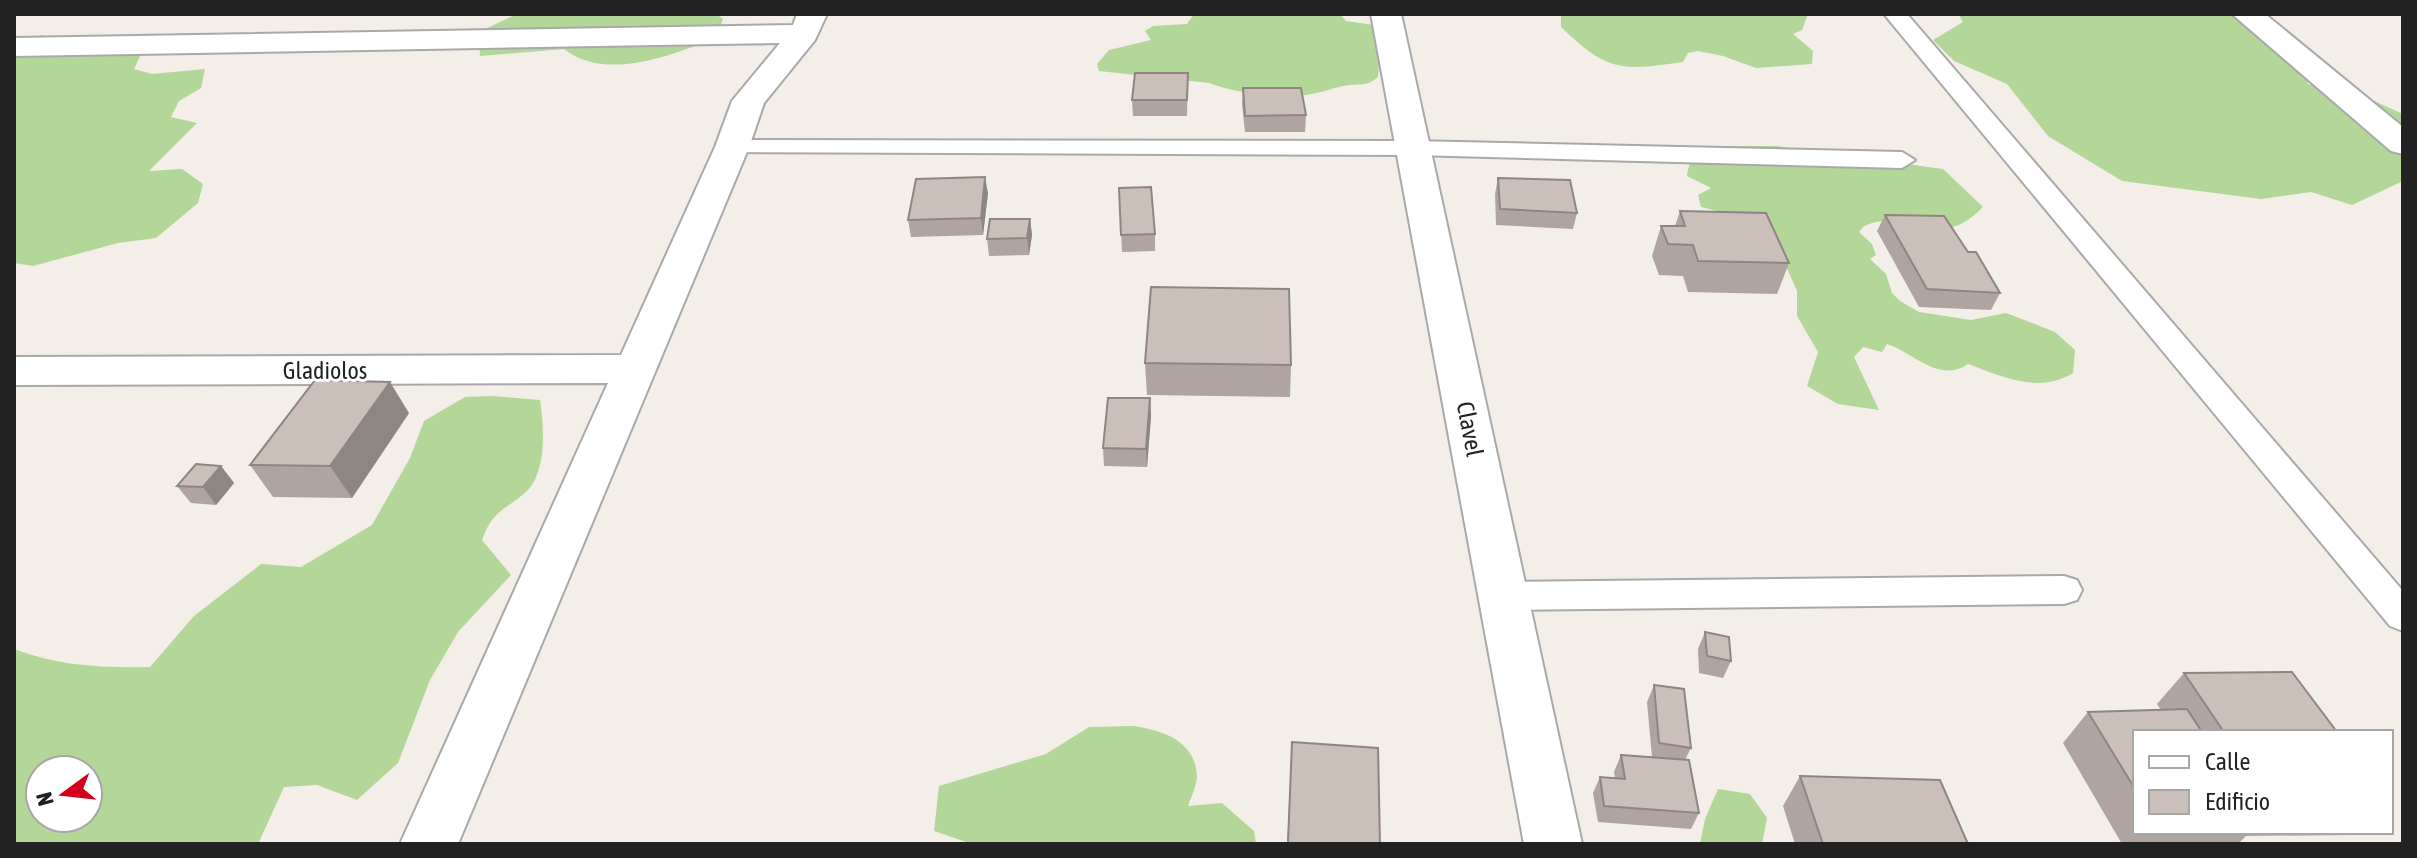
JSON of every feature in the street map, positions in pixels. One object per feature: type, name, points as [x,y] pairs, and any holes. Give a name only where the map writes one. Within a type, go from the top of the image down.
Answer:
[{"type":"street","name":"Clavel","points":[[1386,14],[1553,844]]},
{"type":"street","points":[[2247,14],[2403,144]]},
{"type":"street","points":[[429,844],[732,147],[748,101],[761,24]]},
{"type":"street","points":[[14,47],[808,24]]},
{"type":"street","points":[[748,101],[808,24]]},
{"type":"street","name":"Gladiolos","points":[[14,371],[635,369]]},
{"type":"lane","points":[[1895,14],[2403,616]]},
{"type":"lane","points":[[732,147],[1413,148],[1902,160]]},
{"type":"lane","points":[[1503,596],[2064,590]]},
{"type":"green space","points":[[517,14],[716,14],[723,19],[716,38],[680,52],[639,62],[599,64],[581,59],[564,49],[480,56],[479,32]]},
{"type":"green space","points":[[1194,14],[1340,14],[1346,21],[1374,25],[1380,52],[1378,77],[1367,83],[1281,96],[1244,92],[1209,83],[1099,71],[1097,64],[1109,50],[1151,40],[1145,31],[1153,26],[1187,24]]},
{"type":"green space","points":[[1561,14],[1808,14],[1802,30],[1793,34],[1813,51],[1812,64],[1756,68],[1698,51],[1688,53],[1683,62],[1644,67],[1616,65],[1577,42],[1561,27]]},
{"type":"green space","points":[[1958,14],[2256,14],[2318,69],[2307,84],[2350,90],[2403,114],[2403,181],[2352,205],[2311,192],[2261,199],[2122,181],[2048,136],[2007,84],[1954,61],[1933,40],[1963,22]]},
{"type":"green space","points":[[43,35],[78,52],[141,54],[134,69],[152,74],[205,69],[201,88],[179,101],[171,117],[197,123],[149,171],[182,169],[203,184],[198,203],[156,238],[118,243],[33,266],[14,263],[14,42]]},
{"type":"green space","points":[[1777,146],[1943,169],[1983,207],[1966,221],[1950,228],[1936,229],[1895,221],[1864,226],[1859,232],[1872,244],[1876,255],[1870,259],[1886,274],[1892,293],[1919,312],[1971,320],[2006,313],[2055,332],[2075,350],[2073,373],[2060,379],[2034,383],[1968,364],[1947,371],[1927,365],[1887,344],[1882,352],[1863,347],[1854,357],[1879,410],[1838,404],[1807,386],[1818,352],[1797,316],[1797,291],[1780,252],[1725,213],[1701,207],[1698,195],[1711,188],[1687,176],[1689,166],[1699,153],[1715,147]]},
{"type":"green space","points":[[465,397],[540,400],[543,435],[541,460],[533,482],[527,491],[495,516],[482,540],[511,575],[458,632],[430,680],[398,763],[357,800],[317,785],[284,787],[258,844],[14,844],[14,649],[81,665],[150,667],[194,616],[261,564],[301,567],[372,525],[410,458],[424,421]]},
{"type":"green space","points":[[1134,726],[1176,739],[1184,746],[1195,764],[1197,776],[1188,806],[1222,803],[1254,831],[1256,844],[972,844],[934,831],[939,786],[1046,754],[1089,727]]},
{"type":"green space","points":[[1718,789],[1750,794],[1767,818],[1762,844],[1700,844],[1705,819]]},
{"type":"building","points":[[1135,73],[1188,73],[1187,100],[1132,100]]},
{"type":"building","points":[[1243,88],[1301,88],[1306,115],[1245,116]]},
{"type":"building","points":[[985,177],[981,218],[908,220],[916,179]]},
{"type":"building","points":[[1498,178],[1570,180],[1577,213],[1500,209]]},
{"type":"building","points":[[1151,187],[1155,234],[1121,235],[1119,188]]},
{"type":"building","points":[[1680,211],[1766,213],[1789,263],[1698,261],[1693,245],[1668,244],[1661,226],[1685,226]]},
{"type":"building","points":[[1885,215],[1944,216],[1968,252],[1976,252],[2000,293],[1927,289]]},
{"type":"building","points":[[990,219],[1030,219],[1027,238],[987,239]]},
{"type":"building","points":[[1151,287],[1289,289],[1291,365],[1145,363]]},
{"type":"building","points":[[315,380],[390,382],[330,466],[250,465]]},
{"type":"building","points":[[1108,398],[1150,398],[1146,449],[1103,448]]},
{"type":"building","points":[[196,464],[221,466],[203,487],[177,486]]},
{"type":"building","points":[[1705,632],[1729,637],[1731,661],[1707,656]]},
{"type":"building","points":[[2292,672],[2336,730],[2223,730],[2184,673]]},
{"type":"building","points":[[1654,685],[1684,689],[1691,748],[1659,743]]},
{"type":"building","points":[[2187,709],[2201,730],[2133,730],[2133,786],[2088,712]]},
{"type":"building","points":[[1292,742],[1378,748],[1380,844],[1288,843]]},
{"type":"building","points":[[1621,755],[1689,760],[1699,813],[1604,806],[1600,777],[1625,779]]},
{"type":"building","points":[[1800,776],[1940,780],[1968,844],[1823,844]]}]
